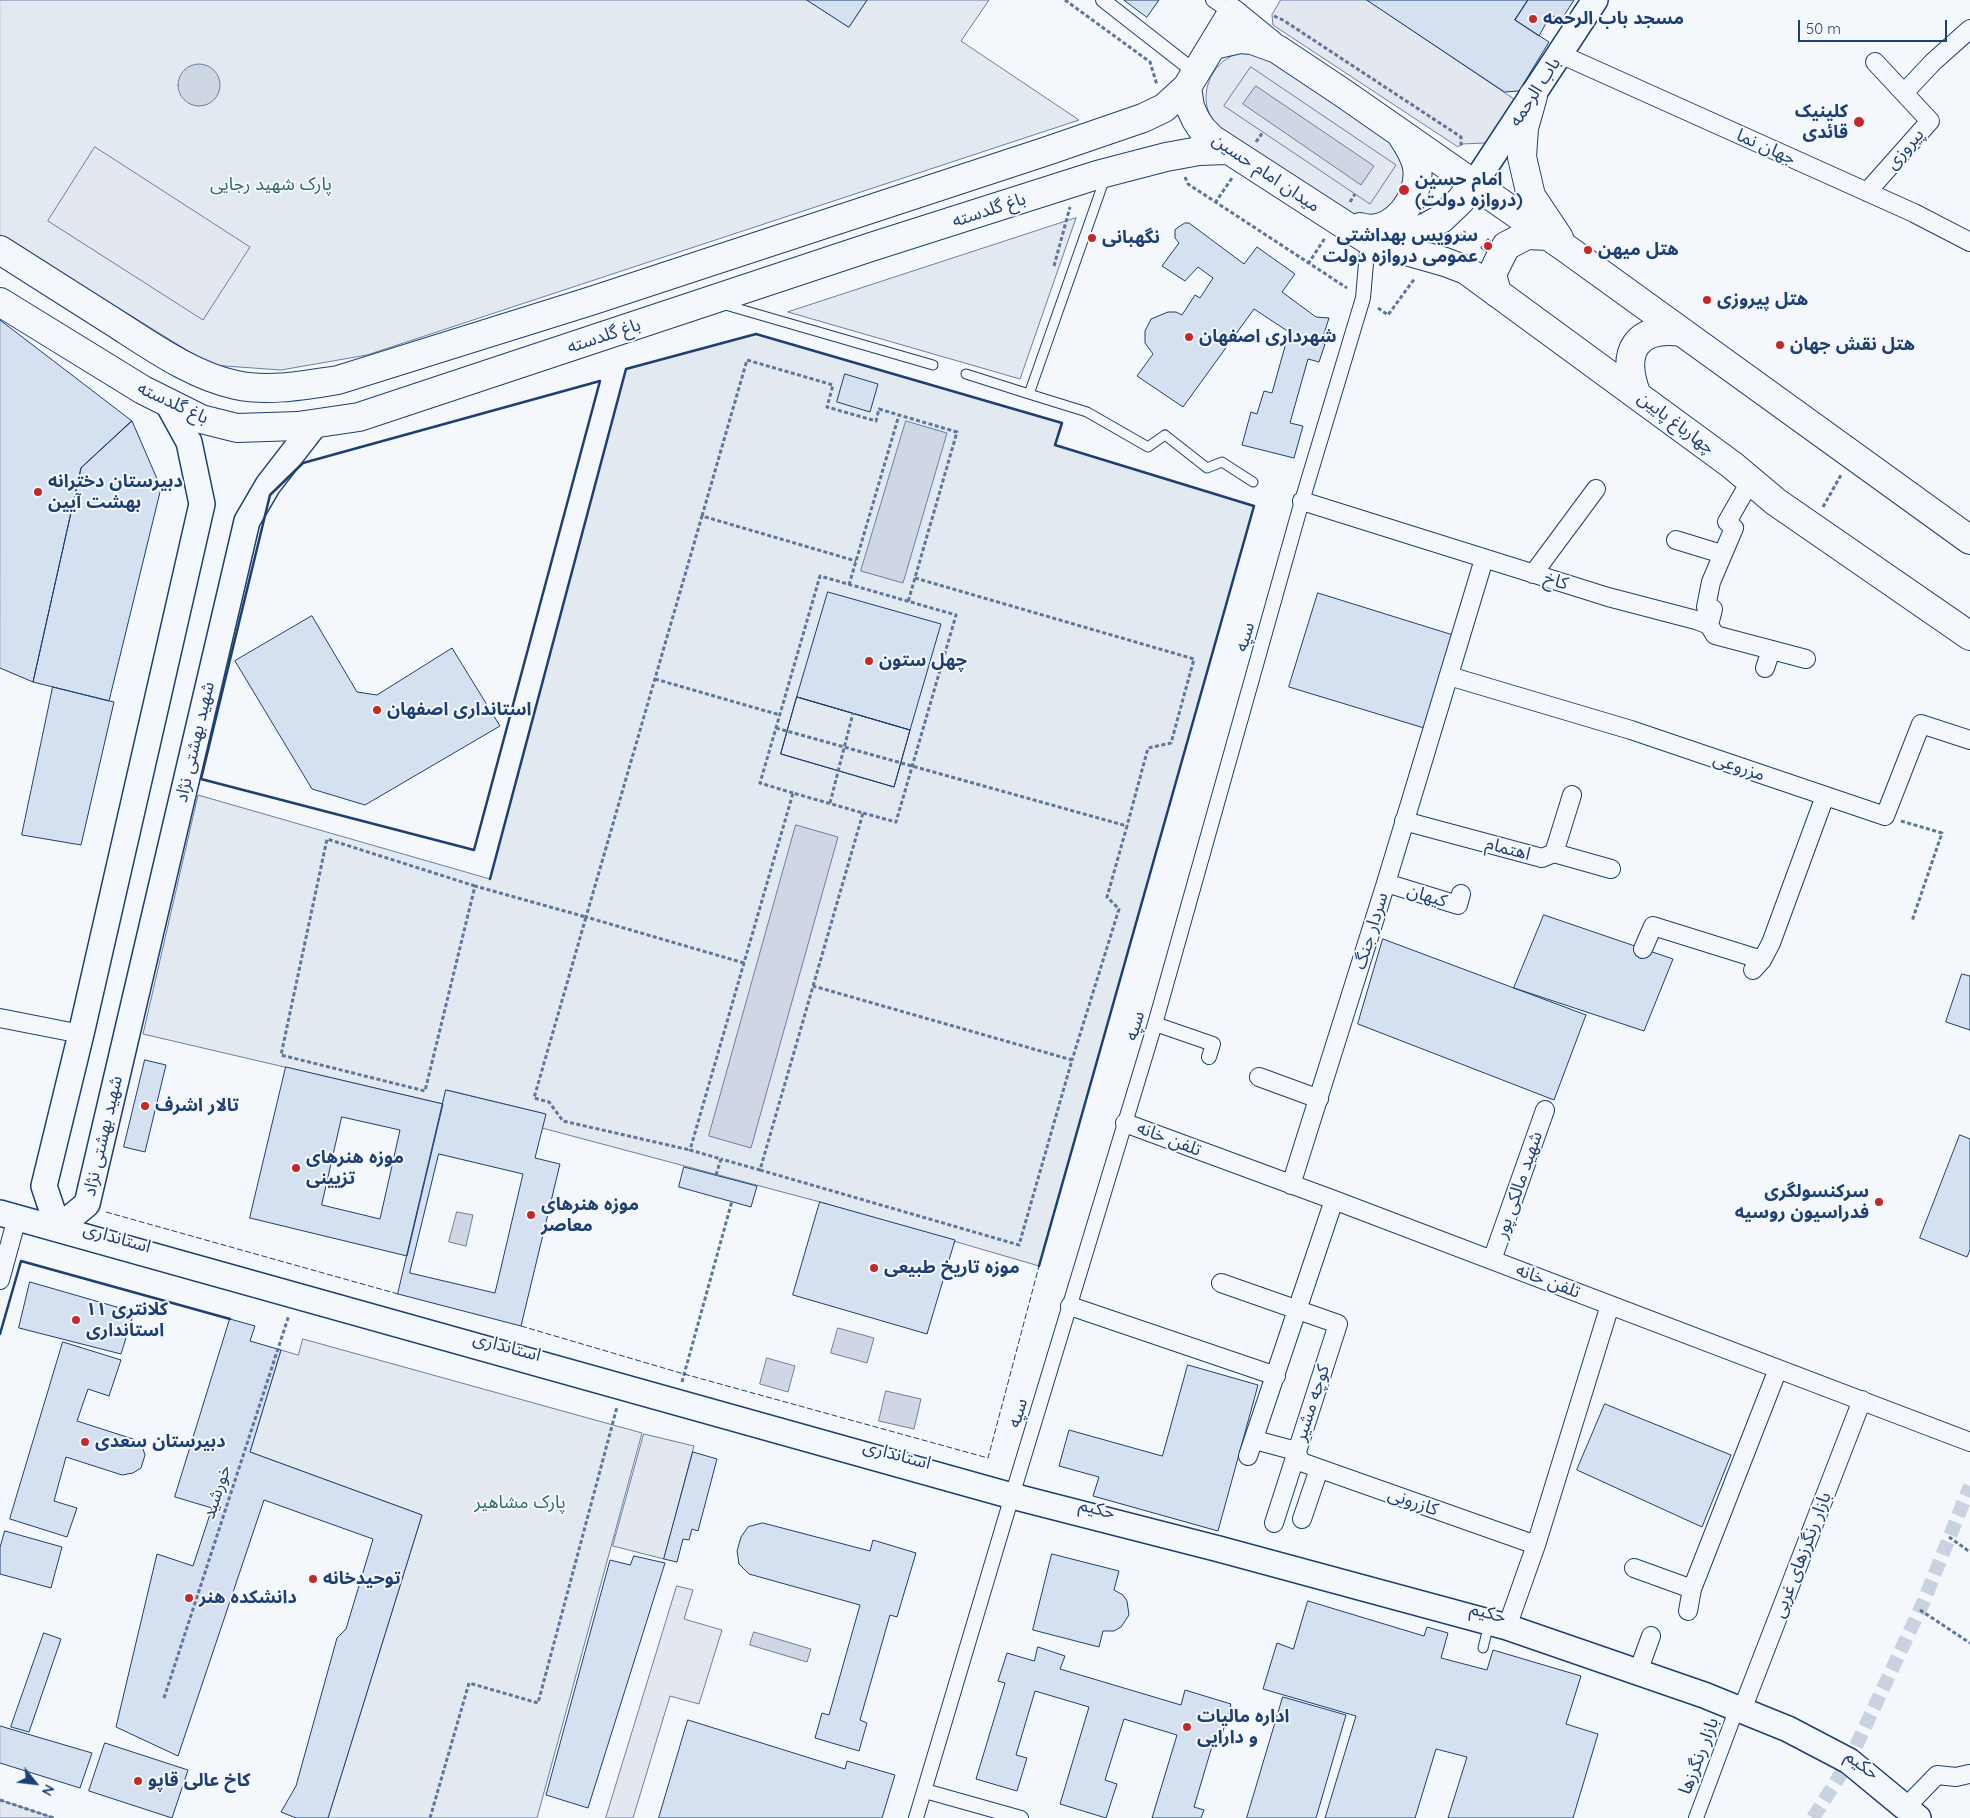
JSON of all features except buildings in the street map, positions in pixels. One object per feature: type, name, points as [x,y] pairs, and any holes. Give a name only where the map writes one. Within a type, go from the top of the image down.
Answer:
[{"type":"main road","name":"باب الرحمه","points":[[1480,175],[1595,0]]},
{"type":"main road","points":[[0,250],[160,352],[216,380],[238,386],[295,387],[338,380],[518,324],[1143,118],[1164,108],[1191,80],[1213,46],[1228,4],[1277,50]]},
{"type":"main road","name":"میدان امام حسین","points":[[1213,46],[1240,39],[1252,40],[1277,50],[1399,131],[1480,175]]},
{"type":"main road","name":"میدان امام حسین","points":[[1191,80],[1190,107],[1202,129],[1226,150],[1368,240]]},
{"type":"main road","points":[[1533,96],[1524,128],[1522,157],[1531,196],[1558,243]]},
{"type":"main road","name":"میدان امام حسین","points":[[1337,220],[1369,230],[1397,218],[1407,207],[1414,195],[1417,167],[1413,153],[1399,131]]},
{"type":"main road","name":"باغ گلدسته","points":[[0,302],[143,390],[201,420],[237,428],[298,426],[359,417],[1067,184],[1166,157],[1200,151],[1226,150]]},
{"type":"main road","points":[[990,170],[1001,206]]},
{"type":"main road","points":[[1368,240],[1399,238],[1419,231],[1441,219],[1460,202],[1480,175],[1558,243],[1970,540]]},
{"type":"main road","points":[[1497,293],[1492,274],[1506,246],[1528,235],[1558,243]]},
{"type":"main road","name":"چهارباغ پایین","points":[[1368,240],[1445,262],[1466,270],[1636,393],[1751,480],[1776,502],[1970,636]]},
{"type":"main road","points":[[518,324],[530,360]]},
{"type":"main road","points":[[1636,393],[1629,365],[1632,351],[1639,341],[1650,333],[1667,330],[1682,332]]},
{"type":"main road","points":[[58,1228],[44,1186],[81,1034],[202,504],[189,442],[166,402]]},
{"type":"main road","name":"شهید بهشتی نژاد","points":[[58,1228],[87,1204],[247,520],[268,484],[316,423]]},
{"type":"main road","name":"استانداری","points":[[6,1212],[622,1387],[1013,1492]]},
{"type":"main road","name":"حکیم","points":[[1013,1492],[1219,1549],[1502,1622],[1640,1668],[1741,1707],[1788,1729],[1849,1761],[1911,1810]]},
{"type":"street","points":[[1103,0],[1191,80]]},
{"type":"street","points":[[1904,93],[1933,62],[1970,29]]},
{"type":"street","name":"جهان نما","points":[[1560,54],[1867,192],[1970,242]]},
{"type":"street","name":"پیروزی","points":[[1867,192],[1930,120],[1876,62]]},
{"type":"street","name":"سپه","points":[[916,1818],[1155,1024],[1302,501],[1363,298],[1368,240]]},
{"type":"street","points":[[1709,624],[1714,609],[1706,607],[1711,582],[1734,528],[1727,522],[1751,480]]},
{"type":"street","points":[[1533,574],[1596,489]]},
{"type":"street","name":"کاخ","points":[[1302,501],[1533,574],[1709,624],[1715,634],[1806,659]]},
{"type":"street","points":[[1676,540],[1722,554]]},
{"type":"street","name":"سردار جنگ","points":[[1291,1185],[1386,883],[1484,559]]},
{"type":"street","points":[[1765,668],[1771,650]]},
{"type":"street","name":"مزروعی","points":[[1449,676],[1631,730],[1874,813]]},
{"type":"street","points":[[1874,813],[1885,816],[1921,724],[1970,740]]},
{"type":"street","points":[[1554,853],[1572,795]]},
{"type":"street","points":[[1643,948],[1653,926],[1757,965],[1771,943],[1826,796]]},
{"type":"street","name":"اهتمام","points":[[1404,821],[1542,858],[1554,853],[1611,869]]},
{"type":"street","name":"کیهان","points":[[1386,883],[1458,905],[1461,894]]},
{"type":"street","points":[[0,1018],[81,1034]]},
{"type":"street","points":[[1155,1024],[1213,1044],[1209,1057]]},
{"type":"street","points":[[1259,1078],[1319,1099]]},
{"type":"street","name":"شهید مالکی پور","points":[[1492,1260],[1545,1110]]},
{"type":"street","name":"تلفن خانه","points":[[1125,1123],[1334,1200],[1970,1442]]},
{"type":"street","points":[[1248,1456],[1255,1440],[1334,1200]]},
{"type":"street","points":[[0,1280],[6,1212]]},
{"type":"street","points":[[1221,1283],[1298,1309]]},
{"type":"street","points":[[1502,1622],[1536,1545],[1610,1305]]},
{"type":"street","points":[[1070,1306],[1276,1376]]},
{"type":"street","name":"كوچه مشير","points":[[1274,1523],[1338,1324],[1298,1309]]},
{"type":"street","points":[[1688,1611],[1692,1589],[1778,1369]]},
{"type":"street","name":"بازار رنگرزهای غربی","points":[[1741,1707],[1862,1400]]},
{"type":"street","points":[[1255,1440],[1296,1451]]},
{"type":"street","name":"کازرونی","points":[[1296,1451],[1301,1462],[1536,1545]]},
{"type":"street","points":[[1302,1519],[1319,1469]]},
{"type":"street","points":[[1634,1568],[1692,1589]]},
{"type":"street","points":[[1640,1668],[1651,1636]]},
{"type":"street","name":"بازار رنگرزها","points":[[1696,1818],[1741,1707]]},
{"type":"street","points":[[1911,1810],[1938,1775],[1956,1777],[1969,1774]]},
{"type":"street","points":[[925,1791],[1021,1818]]},
{"type":"lane","points":[[1029,394],[1107,173]]},
{"type":"lane","points":[[710,300],[933,365]]},
{"type":"lane","points":[[966,374],[1087,412],[1148,447],[1165,435],[1207,468],[1222,462],[1253,482]]},
{"type":"lane","name":"استانداری","points":[[6,1212],[679,1394],[1013,1492]]},
{"type":"lane","points":[[1483,1648],[1502,1622]]},
{"type":"lane","name":"حکیم","points":[[1911,1810],[1928,1818]]},
{"type":"path","points":[[1272,14],[1461,138],[1461,144],[1480,175]]},
{"type":"path","points":[[1054,266],[1071,205],[1067,184]]},
{"type":"path","points":[[908,602],[914,578],[957,432],[879,409],[876,421],[827,407],[834,385],[747,360],[534,1098],[550,1102],[564,1121],[690,1150],[1019,1245],[1072,1060],[1119,909],[1107,897],[1148,748],[1171,743],[1194,659],[914,578]]},
{"type":"path","points":[[850,585],[898,415]]},
{"type":"path","points":[[1812,527],[1852,455]]},
{"type":"path","points":[[702,516],[856,561]]},
{"type":"path","points":[[820,576],[908,602],[956,615],[896,822],[760,783],[820,576]]},
{"type":"path","points":[[655,679],[780,715]]},
{"type":"path","points":[[830,803],[854,713]]},
{"type":"path","points":[[776,728],[1127,826]]},
{"type":"path","points":[[690,1150],[793,793]]},
{"type":"path","points":[[760,1170],[863,813]]},
{"type":"path","points":[[1874,813],[1942,833],[1912,921]]},
{"type":"path","points":[[475,886],[425,1091],[281,1055],[327,839],[475,886],[744,963]]},
{"type":"path","points":[[813,986],[1072,1060]]},
{"type":"path","points":[[716,1175],[721,1159]]},
{"type":"path","points":[[679,1394],[732,1202]]},
{"type":"path","name":"خورشید","points":[[164,1698],[296,1295]]},
{"type":"path","points":[[430,1818],[469,1683],[538,1703],[622,1387]]},
{"type":"path","points":[[1949,1537],[1970,1552]]},
{"type":"path","points":[[1920,1610],[1970,1643]]},
{"type":"path","points":[[0,1800],[54,1818]]},
{"type":"green space","name":"پارک شهید رجایی","points":[[0,0],[807,0],[849,27],[867,0],[989,0],[961,41],[1079,120],[367,355],[281,370],[211,365],[0,235]]},
{"type":"green space","points":[[1256,52],[1394,141],[1406,169],[1400,197],[1389,209],[1374,216],[1360,216],[1347,213],[1224,132],[1214,121],[1207,107],[1206,97],[1211,77],[1216,69],[1231,56]]},
{"type":"green space","points":[[1076,218],[1020,379],[788,312]]},
{"type":"green space","points":[[756,334],[1062,423],[1055,445],[1254,506],[1039,1266],[820,1202],[542,1128],[545,1114],[447,1090],[443,1104],[143,1034],[198,795],[490,879],[626,369]]},
{"type":"green space","name":"پارک مشاهیر","points":[[303,1339],[642,1433],[537,1818],[328,1818],[422,1515],[250,1452],[281,1350],[298,1355]]},
{"type":"shaded area","points":[[1281,0],[1367,0],[1514,99],[1486,143],[1461,144],[1458,147],[1273,25],[1272,15]]},
{"type":"shaded area","points":[[199,64],[214,70],[220,85],[214,100],[199,106],[184,100],[178,85],[184,70]]},
{"type":"shaded area","points":[[1251,67],[1396,165],[1370,204],[1224,106]]},
{"type":"shaded area","points":[[1256,86],[1374,166],[1361,185],[1243,104]]},
{"type":"shaded area","points":[[95,147],[250,247],[203,320],[48,221]]},
{"type":"shaded area","points":[[906,421],[947,433],[903,583],[861,571]]},
{"type":"shaded area","points":[[796,825],[838,837],[751,1148],[709,1136]]},
{"type":"shaded area","points":[[457,1212],[473,1215],[466,1246],[449,1242]]},
{"type":"shaded area","points":[[838,1328],[874,1338],[867,1363],[831,1353]]},
{"type":"shaded area","points":[[767,1358],[795,1366],[788,1392],[760,1384]]},
{"type":"shaded area","points":[[886,1391],[921,1399],[914,1429],[879,1421]]},
{"type":"shaded area","points":[[644,1434],[694,1446],[664,1559],[613,1546]]},
{"type":"shaded area","points":[[677,1586],[693,1590],[684,1619],[722,1630],[699,1704],[670,1696],[633,1818],[606,1818]]},
{"type":"shaded area","points":[[754,1632],[811,1649],[807,1662],[750,1645]]},
{"type":"shaded area","points":[[0,1800],[54,1818],[0,1818]]},
{"type":"tunnel","points":[[1813,1818],[1849,1761],[1923,1603],[1970,1486]]},
{"type":"fence","points":[[106,1212],[398,1294]]},
{"type":"fence","points":[[521,1326],[684,1374],[988,1458],[1039,1266]]},
{"type":"wall","points":[[490,879],[626,369],[756,334],[1062,423],[1055,445],[1254,506],[1039,1266]]},
{"type":"wall","points":[[600,381],[474,850],[201,779],[270,495],[303,463],[600,381]]},
{"type":"wall","points":[[0,1334],[21,1261],[230,1319]]},
{"type":"place","name":"مسجد باب الرحمه","points":[[1533,19]]},
{"type":"place","name":"کلینیک قائدی","points":[[1859,122]]},
{"type":"place","name":"امام حسین (دروازه دولت)","points":[[1404,190]]},
{"type":"place","name":"نگهبانی","points":[[1092,238]]},
{"type":"place","name":"سرویس بهداشتی عمومی دروازه دولت","points":[[1488,246]]},
{"type":"place","name":"هتل میهن","points":[[1588,250]]},
{"type":"place","name":"هتل پیروزی","points":[[1707,300]]},
{"type":"place","name":"شهرداری اصفهان","points":[[1189,337]]},
{"type":"place","name":"هتل نقش جهان","points":[[1780,345]]},
{"type":"place","name":"دبیرستان دخترانه بهشت آیین","points":[[38,492]]},
{"type":"place","name":"چهل ستون","points":[[869,661]]},
{"type":"place","name":"استانداری اصفهان","points":[[377,710]]},
{"type":"place","name":"تالار اشرف","points":[[145,1106]]},
{"type":"place","name":"موزه هنرهای تزیینی","points":[[296,1168]]},
{"type":"place","name":"سرکنسولگری فدراسیون روسیه","points":[[1879,1202]]},
{"type":"place","name":"موزه هنرهای معاصر","points":[[531,1215]]},
{"type":"place","name":"موزه تاریخ طبیعی","points":[[874,1268]]},
{"type":"place","name":"کلانتری ۱۱ استانداری","points":[[76,1320]]},
{"type":"place","name":"دبیرستان سعدی","points":[[85,1442]]},
{"type":"place","name":"توحیدخانه","points":[[313,1579]]},
{"type":"place","name":"دانشکده هنر","points":[[189,1598]]},
{"type":"place","name":"اداره مالیات و دارایی","points":[[1187,1727]]},
{"type":"place","name":"کاخ عالی قاپو","points":[[138,1781]]}]
